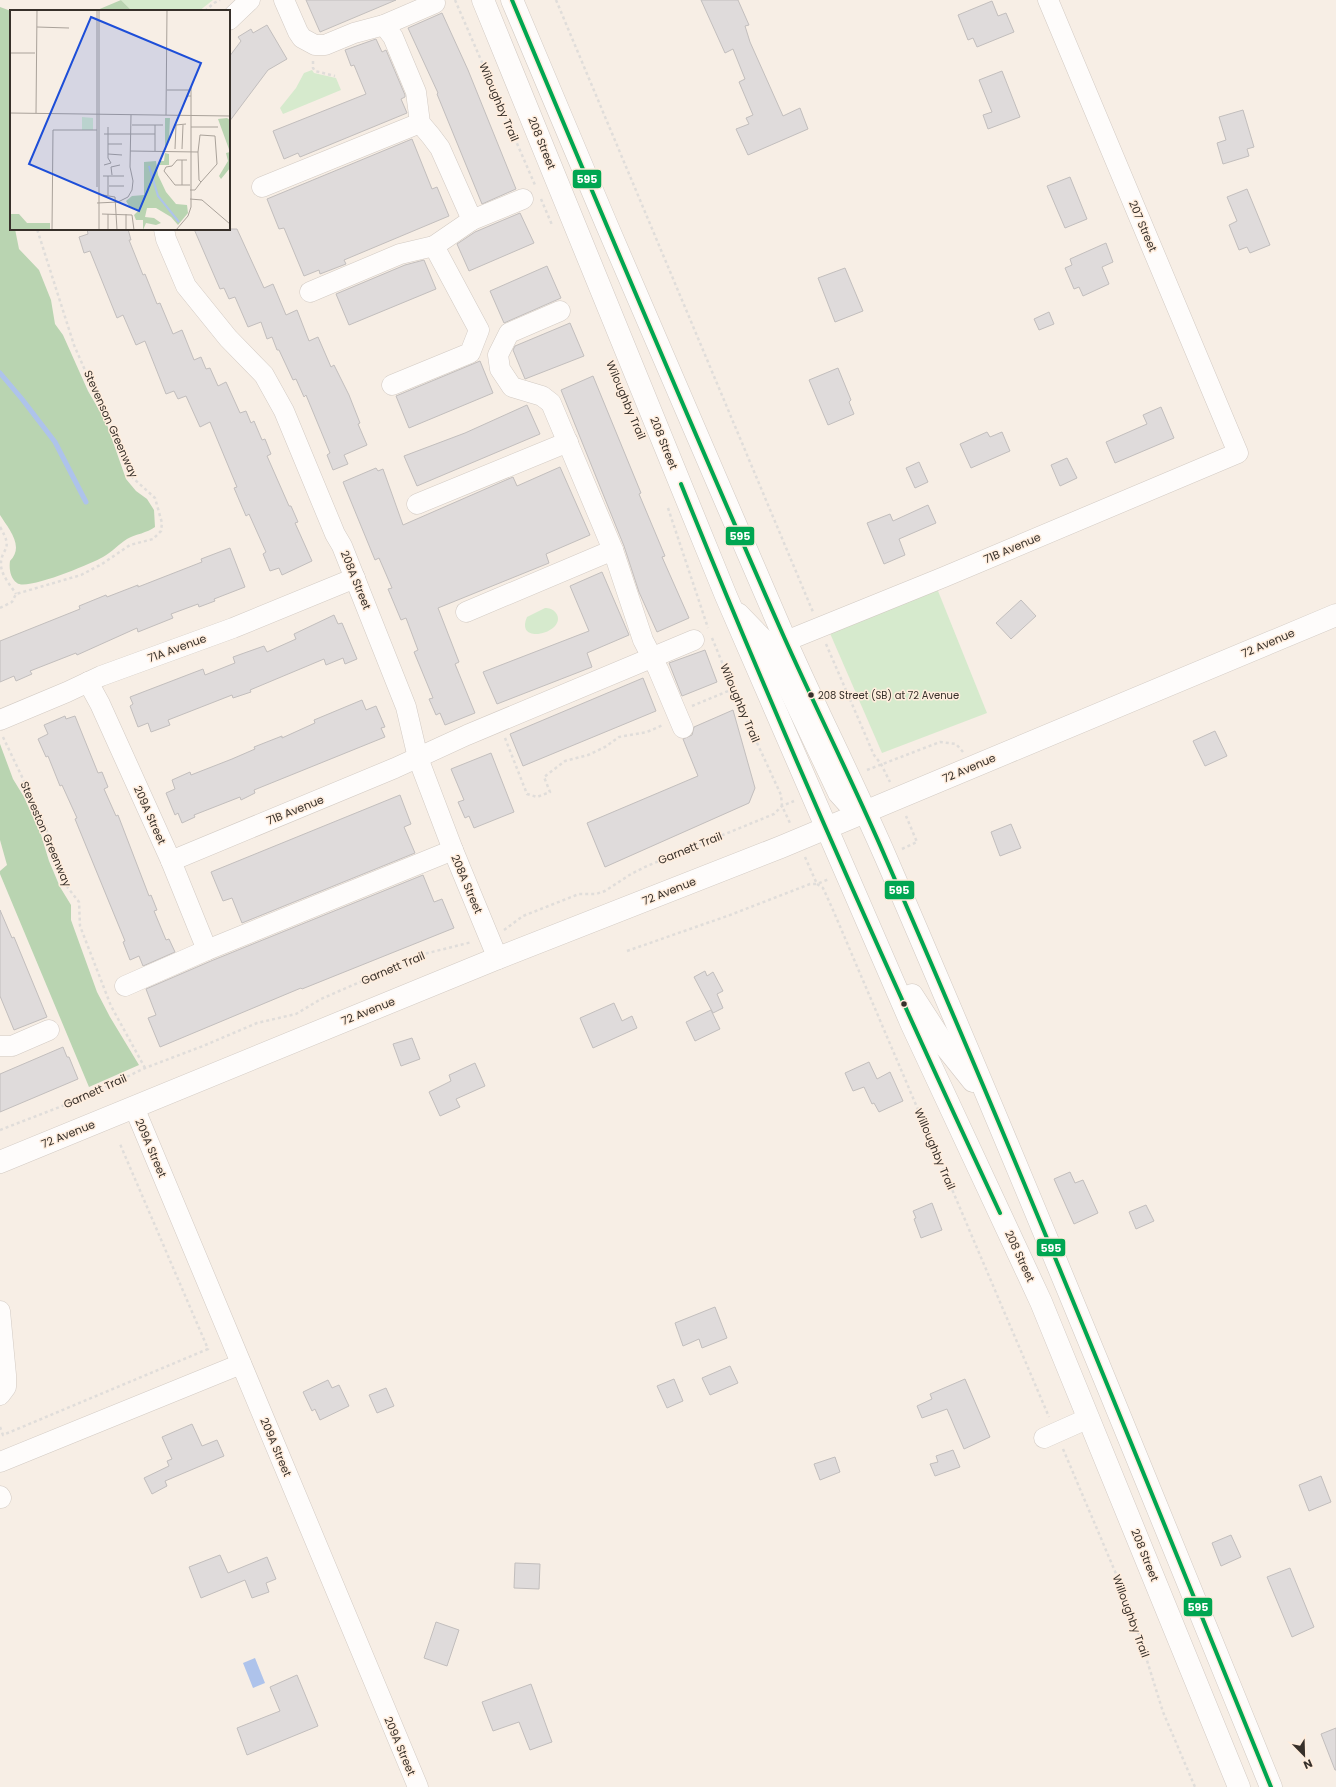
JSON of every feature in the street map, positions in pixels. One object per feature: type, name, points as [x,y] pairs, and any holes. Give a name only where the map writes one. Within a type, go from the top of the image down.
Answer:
[{"type":"main road","name":"208 Street","points":[[483,0],[726,596],[912,1025],[1041,1302],[1239,1787]]},
{"type":"main road","points":[[512,0],[604,221],[786,641],[866,812],[989,1100],[1119,1413],[1271,1787]]},
{"type":"main road","points":[[726,596],[741,619],[767,644],[774,656],[839,793],[848,803],[866,812]]},
{"type":"main road","name":"72 Avenue","points":[[0,1162],[498,959],[827,828],[1336,614]]},
{"type":"main road","points":[[827,828],[842,844],[858,867],[913,997],[945,1046],[989,1100]]},
{"type":"street","points":[[230,19],[250,0]]},
{"type":"street","points":[[284,0],[298,32],[308,42],[314,45],[325,45],[354,33],[384,25],[435,3]]},
{"type":"street","name":"207 Street","points":[[1048,0],[1238,453]]},
{"type":"street","points":[[384,25],[393,37],[416,92],[420,123],[440,148],[472,220]]},
{"type":"street","points":[[262,187],[420,123]]},
{"type":"street","points":[[310,292],[400,254],[434,246],[472,220],[533,194]]},
{"type":"street","name":"208A Street","points":[[164,230],[166,239],[186,286],[228,338],[264,375],[280,405],[354,578],[406,707],[418,758],[453,850],[498,959]]},
{"type":"street","points":[[392,385],[470,352],[479,330],[434,246]]},
{"type":"street","points":[[560,311],[509,333],[498,355],[500,369],[512,387],[542,396],[551,402],[614,550],[643,640],[658,669],[680,721]]},
{"type":"street","points":[[417,504],[568,442]]},
{"type":"street","name":"71B Avenue","points":[[786,641],[944,577],[1238,453]]},
{"type":"street","points":[[466,612],[614,550]]},
{"type":"street","name":"71A Avenue","points":[[1,727],[88,682],[233,628],[354,578]]},
{"type":"street","name":"71B Avenue","points":[[171,861],[418,758],[467,735],[694,640]]},
{"type":"street","name":"209A Street","points":[[88,682],[100,704],[171,861],[206,950]]},
{"type":"street","points":[[125,986],[206,950],[453,850]]},
{"type":"street","points":[[0,1046],[12,1046],[49,1030]]},
{"type":"street","name":"209A Street","points":[[134,1107],[418,1787]]},
{"type":"street","points":[[0,1395],[6,1387],[1,1305]]},
{"type":"street","points":[[0,1462],[242,1364]]},
{"type":"street","points":[[1044,1438],[1089,1418]]},
{"type":"path","points":[[206,10],[220,0]]},
{"type":"path","name":"Wiloughby Trail","points":[[455,0],[533,194],[555,231]]},
{"type":"path","points":[[556,0],[814,615]]},
{"type":"path","points":[[314,45],[313,68],[315,71],[335,76]]},
{"type":"path","name":"Stevenson Greenway","points":[[0,608],[12,602],[16,594],[81,575],[102,564],[130,545],[153,539],[160,531],[162,523],[155,498],[133,478],[113,427],[92,386],[74,345],[37,230]]},
{"type":"path","name":"Wiloughby Trail","points":[[666,504],[711,635],[781,795],[782,806]]},
{"type":"path","points":[[0,527],[7,541],[1,566],[3,574],[16,594]]},
{"type":"path","points":[[824,638],[874,755],[881,764],[940,742],[956,744],[975,766]]},
{"type":"path","points":[[504,737],[527,794],[537,797],[550,792],[544,777],[561,763],[588,755],[605,747],[619,737],[653,729],[668,722],[680,721],[684,709],[734,689]]},
{"type":"path","name":"Steveston Greenway","points":[[1,727],[44,823],[68,888],[79,902],[80,926],[110,1006],[145,1068]]},
{"type":"path","name":"Garnett Trail","points":[[0,1130],[83,1098],[145,1068],[203,1046],[257,1023],[296,1014],[321,999],[424,954],[489,938],[523,916],[579,894],[596,894],[605,891],[638,870],[774,814],[782,806]]},
{"type":"path","name":"Willoughby Trail","points":[[627,951],[730,915],[810,884],[817,884],[823,888],[1050,1417]]},
{"type":"path","points":[[0,1427],[3,1435],[208,1349],[120,1144]]},
{"type":"path","name":"Willoughby Trail","points":[[1062,1447],[1131,1609],[1163,1712],[1195,1787]]},
{"type":"green space","points":[[121,0],[213,0],[200,10],[131,10]]},
{"type":"green space","points":[[121,0],[131,10],[97,10]]},
{"type":"green space","points":[[0,7],[10,11],[10,230],[15,230],[19,249],[39,270],[51,300],[55,324],[63,335],[88,391],[106,422],[126,479],[136,491],[147,499],[154,510],[155,527],[149,531],[127,539],[106,555],[86,565],[59,576],[23,584],[17,583],[11,576],[10,561],[16,549],[16,543],[11,531],[0,515]]},
{"type":"green space","points":[[312,70],[314,73],[336,78],[341,90],[283,114],[280,108],[296,88],[304,73]]},
{"type":"green space","points":[[936,586],[987,713],[882,753],[829,631]]},
{"type":"green space","points":[[545,608],[551,609],[556,613],[558,620],[555,626],[549,631],[542,633],[534,634],[528,632],[525,626],[527,617]]},
{"type":"green space","points":[[0,744],[13,779],[24,797],[41,835],[49,861],[60,887],[71,905],[71,920],[97,992],[139,1065],[89,1087],[0,874],[0,871],[7,865],[0,840]]},
{"type":"water","points":[[255,1658],[265,1683],[253,1688],[243,1663]]},
{"type":"building","points":[[306,0],[396,0],[320,32]]},
{"type":"building","points":[[701,0],[738,0],[749,25],[745,26],[750,42],[783,116],[800,108],[808,129],[748,155],[736,129],[749,124],[746,118],[753,115],[739,82],[745,79],[733,49],[725,53]]},
{"type":"building","points":[[992,1],[998,16],[1006,13],[1014,32],[977,47],[973,38],[968,40],[958,15]]},
{"type":"building","points":[[442,13],[468,70],[516,189],[482,204],[437,94],[438,93],[408,28]]},
{"type":"building","points":[[267,25],[287,59],[268,70],[230,121],[230,56],[241,41],[238,37],[251,29],[253,33]]},
{"type":"building","points":[[376,39],[382,52],[386,50],[405,95],[405,97],[401,99],[407,113],[300,157],[298,153],[284,159],[273,131],[366,94],[354,65],[351,66],[345,50]]},
{"type":"building","points":[[1002,71],[1020,117],[988,129],[983,115],[992,112],[979,80]]},
{"type":"building","points":[[1243,110],[1254,147],[1247,149],[1249,156],[1223,164],[1217,143],[1226,140],[1219,117]]},
{"type":"building","points":[[412,139],[432,189],[437,187],[449,216],[344,260],[346,264],[320,274],[319,270],[304,276],[284,228],[279,229],[267,199]]},
{"type":"building","points":[[1070,177],[1087,219],[1065,228],[1047,186]]},
{"type":"building","points":[[1247,189],[1270,245],[1250,253],[1247,247],[1239,250],[1229,225],[1237,221],[1227,197]]},
{"type":"building","points":[[520,213],[534,243],[469,271],[457,244],[475,232]]},
{"type":"building","points":[[237,229],[264,288],[273,284],[286,315],[297,310],[309,341],[318,337],[331,367],[334,365],[349,395],[360,423],[358,424],[367,445],[344,455],[348,464],[333,470],[327,455],[330,453],[306,395],[304,397],[296,379],[293,380],[279,350],[277,350],[272,337],[267,339],[261,322],[248,327],[235,297],[229,299],[224,288],[220,289],[194,230]]},
{"type":"building","points":[[87,230],[128,230],[131,240],[129,240],[143,275],[145,274],[157,304],[160,303],[173,334],[182,330],[194,360],[201,357],[206,369],[210,368],[218,386],[226,382],[240,413],[246,411],[251,423],[254,421],[262,440],[265,439],[271,454],[267,456],[289,506],[291,506],[298,522],[295,523],[312,561],[282,575],[279,568],[270,571],[263,554],[266,552],[249,514],[246,516],[234,488],[237,487],[210,422],[200,427],[186,396],[178,399],[174,391],[166,394],[145,341],[136,345],[123,315],[117,318],[90,251],[84,253],[79,237],[88,234]]},
{"type":"building","points":[[1106,243],[1113,262],[1102,267],[1109,284],[1083,296],[1079,287],[1074,289],[1065,268],[1072,265],[1070,259]]},
{"type":"building","points":[[424,260],[436,289],[349,325],[336,294],[405,265]]},
{"type":"building","points":[[547,266],[561,298],[504,323],[490,291]]},
{"type":"building","points":[[845,268],[863,311],[835,322],[818,278]]},
{"type":"building","points":[[1049,312],[1054,324],[1039,330],[1034,319]]},
{"type":"building","points":[[570,323],[584,356],[525,379],[513,350],[515,346]]},
{"type":"building","points":[[480,361],[493,393],[409,428],[396,396]]},
{"type":"building","points":[[838,368],[851,400],[849,402],[854,414],[828,425],[809,380]]},
{"type":"building","points":[[593,376],[641,493],[639,494],[665,556],[662,557],[689,618],[657,632],[639,592],[624,546],[561,390]]},
{"type":"building","points":[[527,405],[540,434],[417,486],[404,456],[465,433]]},
{"type":"building","points":[[1161,407],[1174,438],[1115,463],[1106,442],[1147,424],[1143,415]]},
{"type":"building","points":[[987,432],[990,437],[1002,432],[1010,451],[971,468],[960,444]]},
{"type":"building","points":[[1067,458],[1077,478],[1060,486],[1051,465]]},
{"type":"building","points":[[919,462],[928,482],[915,488],[906,468]]},
{"type":"building","points":[[560,467],[590,535],[546,554],[549,563],[438,608],[459,662],[455,664],[475,713],[445,725],[440,713],[436,715],[429,699],[433,698],[414,652],[418,650],[406,618],[401,620],[388,589],[392,588],[379,558],[375,560],[343,482],[376,468],[378,471],[383,469],[403,525],[513,477],[517,486]]},
{"type":"building","points":[[928,505],[936,523],[899,539],[905,555],[884,564],[867,523],[890,514],[893,521]]},
{"type":"building","points":[[230,548],[245,587],[214,599],[215,601],[199,607],[198,604],[171,614],[173,618],[138,632],[137,628],[77,655],[76,653],[30,671],[32,674],[16,681],[14,676],[0,682],[0,641],[80,609],[79,606],[106,595],[107,597],[138,585],[138,587],[202,562],[201,559]]},
{"type":"building","points":[[602,572],[629,635],[587,653],[592,667],[497,704],[483,672],[589,631],[570,586]]},
{"type":"building","points":[[1021,600],[1036,616],[1011,639],[996,623]]},
{"type":"building","points":[[334,615],[338,624],[342,623],[357,659],[345,664],[343,658],[326,665],[324,659],[250,690],[251,692],[233,698],[232,695],[168,720],[170,725],[151,732],[148,723],[138,727],[130,706],[133,704],[130,697],[203,669],[205,675],[235,663],[233,657],[264,646],[267,652],[296,639],[294,634]]},
{"type":"building","points":[[705,650],[717,682],[682,696],[669,663]]},
{"type":"building","points":[[643,678],[656,711],[523,766],[510,734]]},
{"type":"building","points":[[362,700],[366,710],[376,706],[385,727],[381,728],[385,737],[254,790],[255,793],[241,800],[240,797],[194,815],[195,817],[182,823],[178,813],[175,815],[166,793],[175,789],[172,780],[190,772],[191,775],[255,749],[254,747],[282,736],[282,738],[315,723],[314,720]]},
{"type":"building","points":[[733,710],[755,788],[749,803],[605,867],[587,823],[698,776],[683,739],[692,735],[694,727]]},
{"type":"building","points":[[65,716],[66,719],[75,716],[98,773],[102,772],[108,787],[104,789],[116,816],[118,815],[149,896],[151,895],[157,910],[154,911],[166,940],[169,939],[175,952],[143,966],[139,956],[130,960],[123,942],[125,941],[75,819],[77,818],[62,785],[60,786],[48,756],[46,757],[38,739],[48,734],[44,725]]},
{"type":"building","points":[[1215,731],[1227,756],[1205,766],[1193,741]]},
{"type":"building","points":[[491,753],[514,812],[474,828],[469,816],[465,818],[458,802],[464,800],[451,769]]},
{"type":"building","points":[[400,795],[411,824],[404,827],[415,853],[242,923],[232,898],[223,901],[211,872]]},
{"type":"building","points":[[1011,824],[1021,848],[1000,856],[991,832]]},
{"type":"building","points":[[423,875],[434,902],[442,899],[454,928],[302,989],[301,988],[160,1047],[148,1018],[156,1015],[146,989]]},
{"type":"building","points":[[0,910],[12,938],[14,937],[47,1017],[14,1030],[0,996]]},
{"type":"building","points":[[705,971],[707,976],[713,972],[723,991],[717,994],[723,1008],[713,1013],[694,977]]},
{"type":"building","points":[[614,1003],[622,1021],[632,1016],[637,1028],[593,1048],[580,1018]]},
{"type":"building","points":[[711,1010],[720,1029],[695,1041],[686,1022]]},
{"type":"building","points":[[412,1038],[420,1059],[401,1066],[393,1044]]},
{"type":"building","points":[[63,1047],[78,1079],[0,1112],[0,1074]]},
{"type":"building","points":[[869,1062],[877,1079],[890,1072],[903,1101],[879,1112],[874,1103],[872,1104],[864,1087],[853,1091],[845,1073]]},
{"type":"building","points":[[475,1063],[485,1086],[456,1099],[460,1107],[440,1116],[429,1092],[451,1081],[449,1075]]},
{"type":"building","points":[[1070,1172],[1075,1183],[1083,1180],[1098,1213],[1074,1224],[1054,1179]]},
{"type":"building","points":[[932,1203],[942,1230],[921,1238],[914,1219],[916,1218],[913,1211]]},
{"type":"building","points":[[1146,1205],[1154,1221],[1136,1229],[1129,1212]]},
{"type":"building","points":[[715,1307],[727,1338],[702,1348],[699,1339],[683,1346],[675,1323]]},
{"type":"building","points":[[730,1366],[738,1383],[710,1395],[702,1378]]},
{"type":"building","points":[[674,1379],[683,1401],[667,1408],[657,1386]]},
{"type":"building","points":[[965,1379],[990,1437],[964,1449],[947,1409],[922,1418],[917,1406],[932,1399],[930,1394]]},
{"type":"building","points":[[328,1380],[332,1388],[339,1385],[349,1406],[320,1420],[315,1409],[312,1411],[303,1392]]},
{"type":"building","points":[[386,1388],[394,1406],[377,1413],[369,1395]]},
{"type":"building","points":[[192,1424],[202,1446],[217,1440],[224,1456],[165,1481],[167,1486],[152,1494],[144,1478],[169,1466],[167,1461],[172,1459],[162,1437]]},
{"type":"building","points":[[953,1450],[960,1467],[935,1476],[930,1464],[938,1462],[936,1456]]},
{"type":"building","points":[[835,1457],[840,1472],[820,1480],[814,1464]]},
{"type":"building","points":[[1321,1476],[1331,1502],[1309,1511],[1299,1485]]},
{"type":"building","points":[[1231,1535],[1241,1557],[1221,1566],[1212,1543]]},
{"type":"building","points":[[220,1555],[228,1573],[267,1557],[276,1579],[266,1583],[269,1592],[252,1598],[245,1580],[201,1598],[189,1567]]},
{"type":"building","points":[[515,1563],[540,1564],[539,1589],[514,1588]]},
{"type":"building","points":[[1290,1568],[1314,1627],[1292,1637],[1267,1577]]},
{"type":"building","points":[[436,1622],[459,1630],[447,1666],[424,1658]]},
{"type":"building","points":[[297,1675],[318,1726],[247,1755],[237,1728],[280,1711],[270,1687]]},
{"type":"building","points":[[531,1684],[552,1742],[530,1750],[519,1722],[493,1731],[482,1702]]},
{"type":"building","points":[[1336,1728],[1336,1770],[1335,1770],[1321,1734]]},
{"type":"waterway","points":[[0,373],[55,442],[86,502]]},
{"type":"transit line","name":"595","points":[[512,0],[613,240],[784,637],[874,831],[936,974],[1082,1322],[1271,1787]]},
{"type":"transit line","name":"595","points":[[681,484],[757,668],[836,851],[1000,1213]]},
{"type":"place","name":"208 Street (SB) at 72 Avenue","points":[[811,695]]}]
